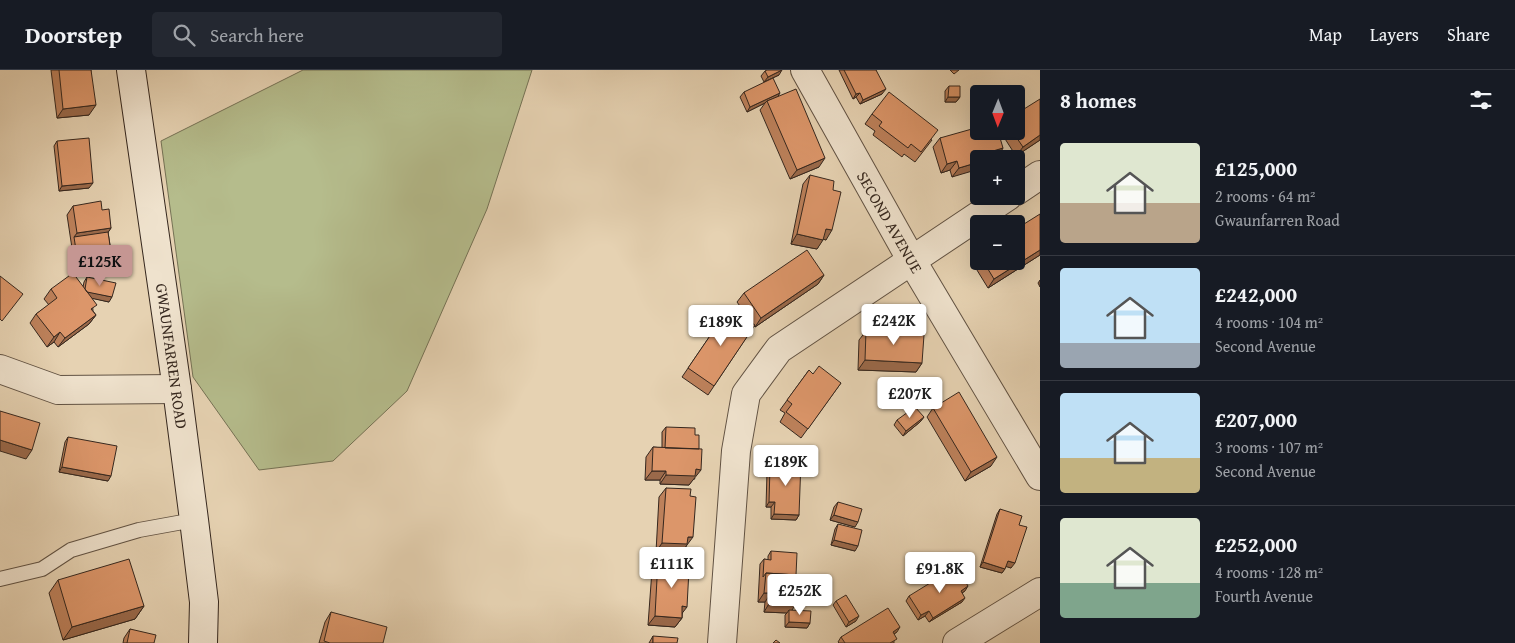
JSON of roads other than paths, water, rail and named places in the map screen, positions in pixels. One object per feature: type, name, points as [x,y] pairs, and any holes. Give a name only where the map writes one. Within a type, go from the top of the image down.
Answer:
[{"type":"street","name":"GWAUNFARREN ROAD","points":[[131,70],[194,520],[204,602],[203,643]]},
{"type":"street","name":"SECOND AVENUE","points":[[804,70],[912,261],[1040,476]]},
{"type":"street","points":[[1025,185],[1040,175]]},
{"type":"street","points":[[722,643],[736,451],[746,394],[779,349],[995,205]]},
{"type":"street","points":[[0,369],[58,390],[177,389]]},
{"type":"street","points":[[957,643],[1040,592]]},
{"type":"lane","points":[[0,579],[42,569],[71,550],[139,530],[194,520]]}]
